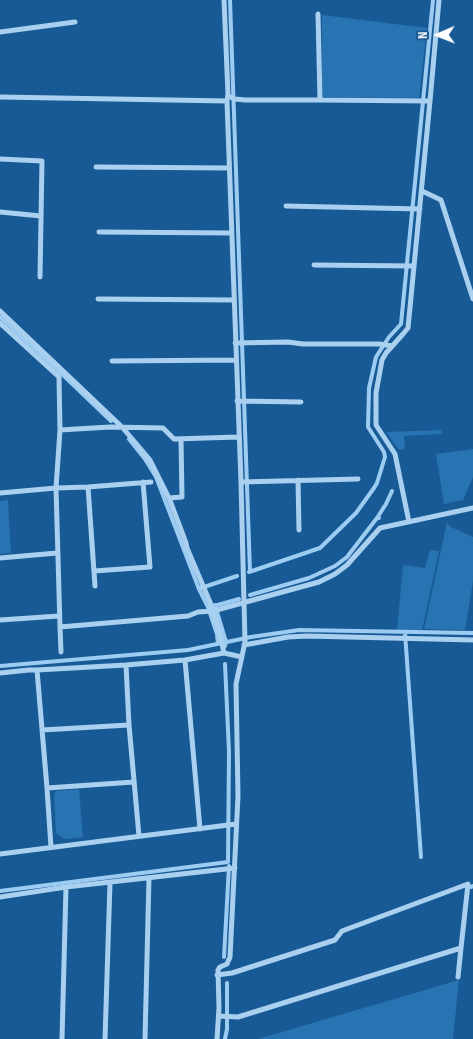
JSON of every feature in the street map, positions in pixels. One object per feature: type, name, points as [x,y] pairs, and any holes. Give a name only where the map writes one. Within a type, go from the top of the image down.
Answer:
[{"type":"street","points":[[217,1039],[221,1016],[218,970],[226,964],[230,957],[232,825],[238,796],[236,684],[245,643],[245,482],[238,438],[239,402],[236,360],[240,343],[234,300],[229,168],[230,99],[224,0]]},
{"type":"street","points":[[409,522],[395,454],[376,426],[376,393],[382,360],[390,346],[408,328],[412,266],[418,209],[422,191],[425,101],[439,0]]},
{"type":"street","points":[[318,14],[320,100]]},
{"type":"street","points":[[0,32],[75,22]]},
{"type":"street","points":[[0,97],[425,101]]},
{"type":"street","points":[[0,159],[42,161],[40,277]]},
{"type":"street","points":[[96,167],[229,168]]},
{"type":"street","points":[[422,191],[442,200],[473,299]]},
{"type":"street","points":[[286,206],[418,209]]},
{"type":"street","points":[[0,212],[41,216]]},
{"type":"street","points":[[99,232],[232,233]]},
{"type":"street","points":[[314,265],[412,266]]},
{"type":"street","points":[[98,299],[234,300]]},
{"type":"street","points":[[0,311],[122,428],[150,460],[169,498],[212,610],[222,640],[223,650]]},
{"type":"street","points":[[0,323],[60,377],[60,430],[56,488],[61,652]]},
{"type":"street","points":[[240,343],[288,342],[303,344],[380,344],[390,346]]},
{"type":"street","points":[[112,361],[236,360]]},
{"type":"street","points":[[239,402],[301,402]]},
{"type":"street","points":[[60,430],[163,428],[174,439],[238,438]]},
{"type":"street","points":[[169,498],[182,498],[181,439]]},
{"type":"street","points":[[245,482],[358,479]]},
{"type":"street","points":[[298,480],[299,530]]},
{"type":"street","points":[[94,571],[150,567],[143,482]]},
{"type":"street","points":[[0,493],[151,482]]},
{"type":"street","points":[[88,487],[95,586]]},
{"type":"street","points":[[60,627],[188,616],[319,582],[347,565],[380,528],[473,508]]},
{"type":"street","points":[[0,558],[57,553]]},
{"type":"street","points":[[0,620],[59,616]]},
{"type":"street","points":[[245,643],[307,636],[473,640]]},
{"type":"street","points":[[0,673],[185,660],[223,650],[242,657]]},
{"type":"street","points":[[185,660],[200,828]]},
{"type":"street","points":[[126,665],[138,836]]},
{"type":"street","points":[[37,670],[48,788],[51,847]]},
{"type":"street","points":[[42,730],[129,725]]},
{"type":"street","points":[[48,788],[134,782]]},
{"type":"street","points":[[0,854],[232,825]]},
{"type":"street","points":[[0,897],[230,868]]},
{"type":"street","points":[[146,1039],[149,878]]},
{"type":"street","points":[[105,1039],[110,883]]},
{"type":"street","points":[[218,975],[232,973],[334,940],[342,931],[468,884],[458,977]]},
{"type":"street","points":[[62,1039],[66,888]]},
{"type":"street","points":[[221,1016],[238,1017],[460,948]]},
{"type":"shaded area","points":[[322,15],[427,28],[419,98],[322,97]]},
{"type":"shaded area","points":[[441,430],[442,434],[404,436],[405,449],[399,450],[386,432]]},
{"type":"shaded area","points":[[473,449],[473,477],[463,500],[444,504],[436,454]]},
{"type":"shaded area","points":[[8,500],[11,553],[0,554],[0,501]]},
{"type":"shaded area","points":[[447,522],[451,527],[473,537],[473,581],[465,630],[424,629]]},
{"type":"shaded area","points":[[430,550],[439,551],[422,630],[397,630],[403,565],[425,568]]},
{"type":"shaded area","points":[[79,789],[83,837],[64,839],[56,833],[54,795],[56,791]]},
{"type":"shaded area","points":[[459,980],[453,1039],[258,1039]]},
{"type":"waterway","points":[[230,0],[250,571]]},
{"type":"waterway","points":[[249,572],[320,548],[356,513],[377,483],[385,457],[384,452],[368,427],[369,388],[376,357],[389,337],[401,324],[433,0]]},
{"type":"waterway","points":[[0,317],[111,421]]},
{"type":"waterway","points":[[129,439],[156,477],[199,589],[208,607],[217,634],[218,644]]},
{"type":"waterway","points":[[377,518],[392,491]]},
{"type":"waterway","points":[[250,595],[309,578],[335,566],[347,557],[377,518],[379,518]]},
{"type":"waterway","points":[[201,588],[237,576]]},
{"type":"waterway","points":[[214,606],[239,599]]},
{"type":"waterway","points":[[215,605],[226,642],[225,646]]},
{"type":"waterway","points":[[0,666],[188,650],[251,637],[299,630],[473,633]]},
{"type":"waterway","points":[[405,633],[421,857]]},
{"type":"waterway","points":[[0,891],[228,862],[229,752],[225,664]]},
{"type":"waterway","points":[[224,957],[229,866]]},
{"type":"waterway","points":[[225,1039],[227,1029],[227,983]]}]
